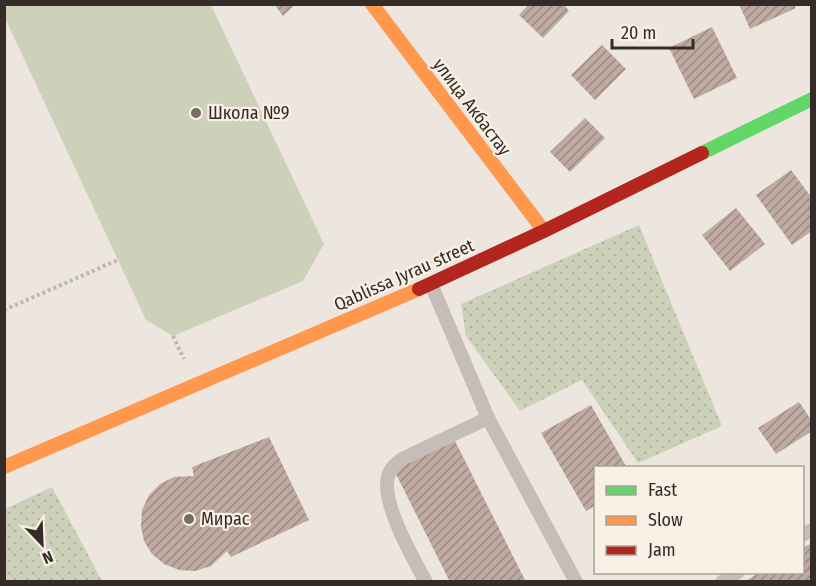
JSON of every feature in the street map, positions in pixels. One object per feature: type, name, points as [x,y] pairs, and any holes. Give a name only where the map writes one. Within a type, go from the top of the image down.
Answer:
[{"type":"street","name":"улица Акбастау","points":[[372,4],[544,231]]},
{"type":"street","name":"Qablissa Jyrau street","points":[[4,467],[431,284],[812,99]]},
{"type":"lane","points":[[431,284],[488,418],[576,582]]},
{"type":"lane","points":[[426,582],[409,551],[389,504],[387,478],[392,468],[402,459],[488,418]]},
{"type":"lane","points":[[722,582],[736,574]]},
{"type":"path","points":[[4,310],[118,260]]},
{"type":"green space","points":[[4,5],[211,5],[324,244],[303,281],[173,336],[146,320],[5,18]]},
{"type":"green space","points":[[639,225],[722,426],[638,463],[582,380],[520,411],[466,336],[461,304]]},
{"type":"green space","points":[[52,487],[102,581],[5,581],[5,509]]},
{"type":"building","points":[[274,4],[296,4],[283,16]]},
{"type":"building","points":[[529,4],[563,4],[569,11],[543,38],[519,15]]},
{"type":"building","points":[[739,4],[794,4],[796,8],[750,29]]},
{"type":"building","points":[[712,27],[737,78],[694,99],[669,48]]},
{"type":"building","points":[[602,45],[626,69],[595,100],[571,75]]},
{"type":"building","points":[[585,118],[605,138],[570,172],[550,152]]},
{"type":"building","points":[[791,170],[812,198],[812,231],[792,245],[756,195]]},
{"type":"building","points":[[736,208],[765,244],[730,271],[702,235]]},
{"type":"building","points":[[799,402],[812,421],[812,431],[776,454],[758,428]]},
{"type":"building","points":[[591,405],[626,466],[594,466],[594,506],[586,511],[541,433]]},
{"type":"building","points":[[269,437],[309,520],[231,557],[227,551],[211,566],[195,571],[179,570],[164,564],[152,554],[144,541],[141,526],[142,510],[149,495],[160,484],[174,477],[194,476],[192,467]]},
{"type":"building","points":[[454,439],[526,582],[450,582],[394,470]]},
{"type":"building","points":[[812,543],[812,582],[744,582],[757,574],[804,574],[804,547]]},
{"type":"traffic: fast","points":[[702,153],[812,99]]},
{"type":"traffic: slow","points":[[372,4],[544,231]]},
{"type":"traffic: slow","points":[[4,467],[419,289]]},
{"type":"traffic: jam","points":[[419,289],[544,231],[702,153]]},
{"type":"place","name":"Школа №9","points":[[196,113]]},
{"type":"place","name":"Мирас","points":[[189,519]]}]
